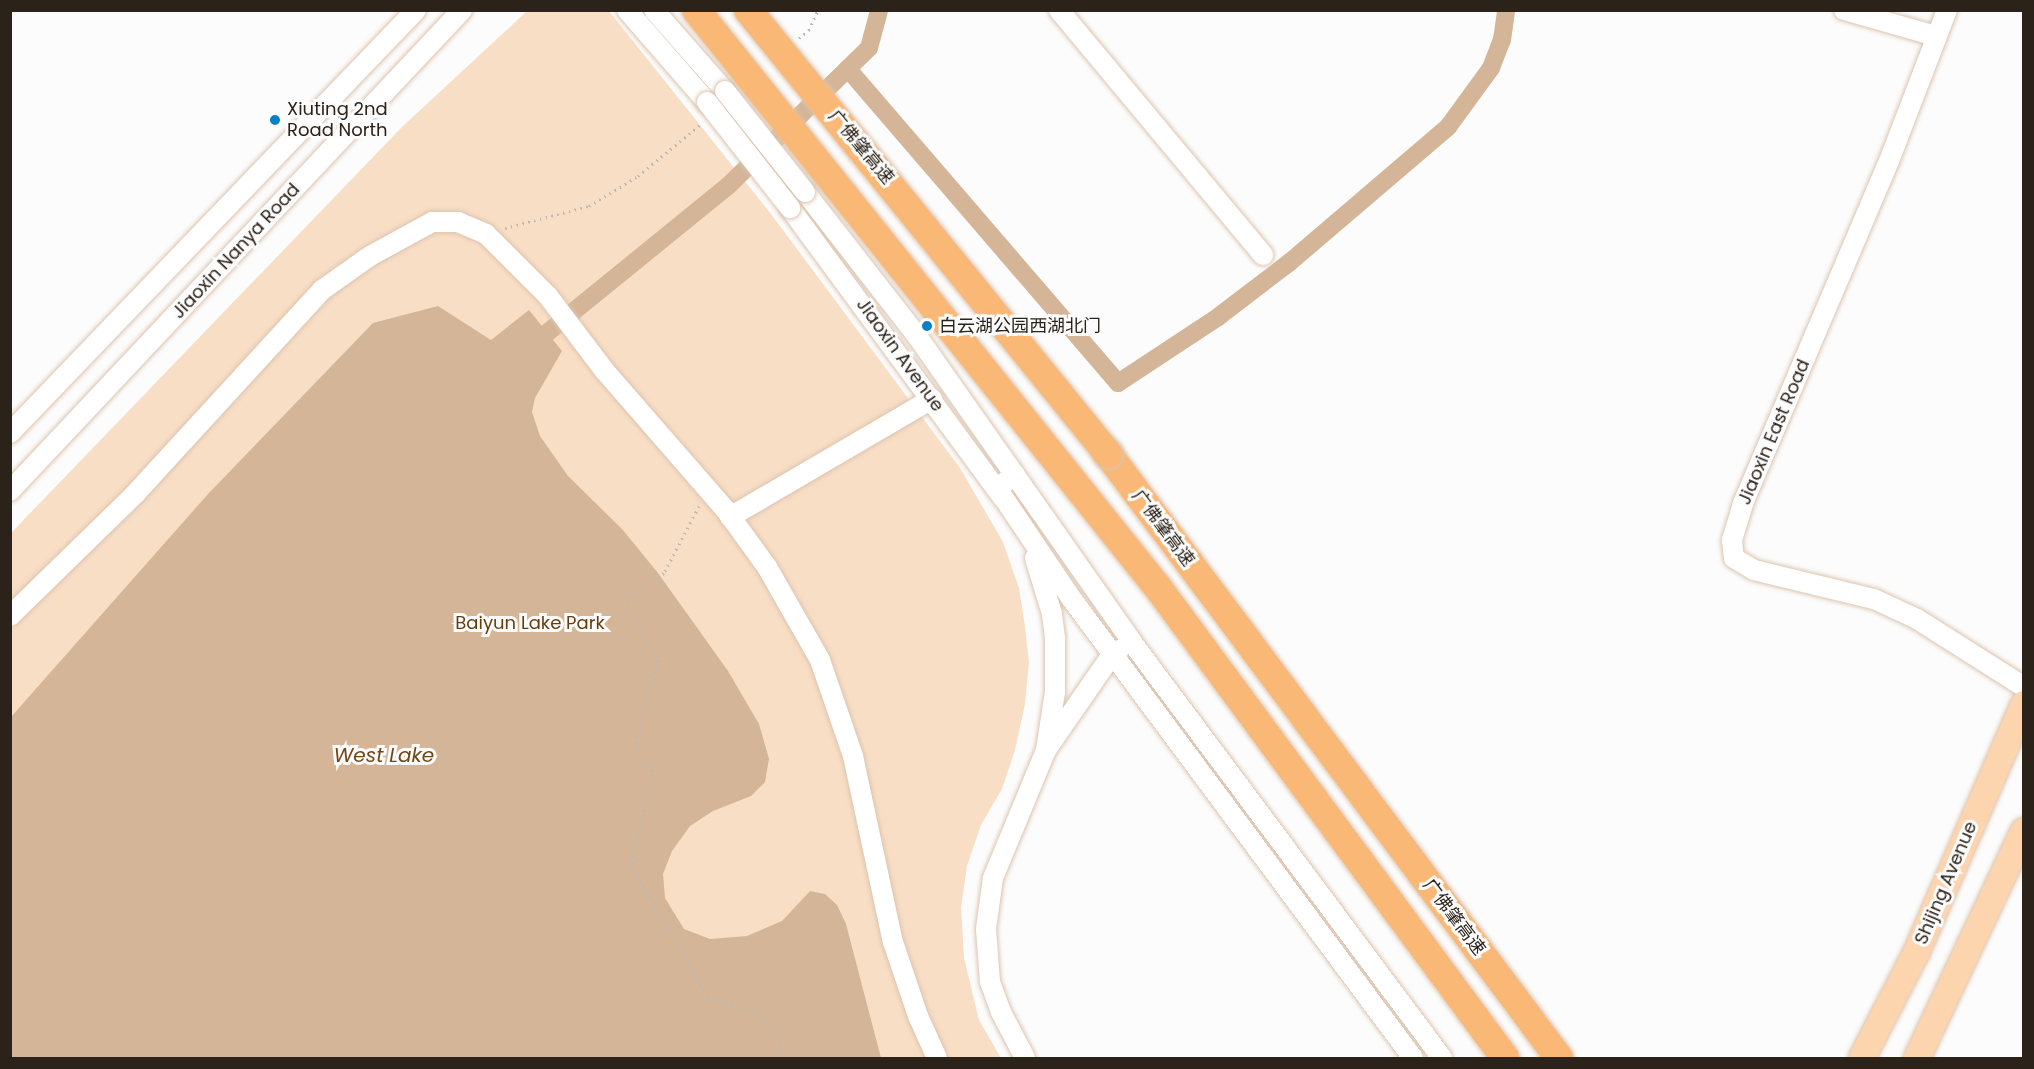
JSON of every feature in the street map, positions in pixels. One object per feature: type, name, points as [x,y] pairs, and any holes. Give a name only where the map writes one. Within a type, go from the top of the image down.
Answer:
[{"type":"highway","points":[[696,10],[1152,580],[1505,1059]]},
{"type":"highway","name":"广佛肇高速","points":[[748,10],[1108,454],[1559,1059]]},
{"type":"main road","name":"Shijing Avenue","points":[[1862,1059],[1917,951],[2024,704]]},
{"type":"main road","points":[[1917,1059],[2024,831]]},
{"type":"street","name":"Jiaoxin Nanya Road","points":[[10,433],[416,10]]},
{"type":"street","name":"Jiaoxin Nanya Road","points":[[10,490],[462,10]]},
{"type":"street","name":"Jiaoxin Avenue","points":[[627,10],[651,37],[706,111],[790,207],[997,489],[1032,550],[1052,614],[1055,692],[1046,750]]},
{"type":"street","points":[[1059,10],[1263,255]]},
{"type":"street","points":[[1844,10],[1936,36]]},
{"type":"street","name":"Jiaoxin East Road","points":[[1947,10],[1889,161],[1732,540],[1734,558],[1754,570],[1874,599],[1917,619],[2024,687]]},
{"type":"street","name":"Jiaoxin Avenue","points":[[666,15],[917,336],[1131,641],[1442,1059]]},
{"type":"street","points":[[651,37],[666,15]]},
{"type":"street","points":[[10,616],[135,494],[322,290],[370,256],[432,222],[458,222],[486,234],[548,296],[588,348],[709,489],[766,567],[820,660],[853,756],[893,942],[918,1017],[937,1059]]},
{"type":"street","points":[[730,517],[932,399]]},
{"type":"street","points":[[1015,475],[997,489],[1111,656],[1286,885],[1413,1059]]},
{"type":"street","name":"Jiaoxin Avenue","points":[[1025,1059],[1001,1012],[990,982],[986,921],[993,878],[1046,750],[1111,656],[1131,641]]},
{"type":"path","points":[[791,45],[808,30],[818,10]]},
{"type":"path","points":[[486,234],[589,206],[638,176],[706,111]]},
{"type":"path","points":[[709,489],[664,573],[624,598],[658,660],[636,744],[653,774],[631,865],[708,998],[760,1013],[789,1059]]},
{"type":"green space","name":"Baiyun Lake Park","points":[[527,11],[609,11],[771,214],[960,468],[1003,542],[1019,588],[1025,627],[1029,662],[1025,704],[1015,750],[1002,789],[981,825],[967,866],[961,907],[964,958],[979,1020],[1001,1058],[11,1058],[10,534],[402,127]]},
{"type":"water","name":"West Lake","points":[[438,306],[491,340],[529,310],[562,351],[535,398],[532,412],[540,436],[568,476],[622,529],[658,573],[728,671],[759,724],[769,759],[765,782],[751,796],[713,811],[690,826],[672,851],[663,874],[665,898],[684,929],[710,939],[747,936],[782,921],[810,891],[825,894],[837,905],[846,924],[881,1058],[11,1058],[11,717],[208,494],[373,323]]},
{"type":"waterway","points":[[547,333],[728,186],[869,48],[879,10]]},
{"type":"waterway","points":[[848,69],[1118,383],[1218,317],[1290,262],[1448,127],[1491,68],[1502,40],[1506,10]]},
{"type":"place","name":"Xiuting 2nd Road North","points":[[275,120]]},
{"type":"place","name":"白云湖公园西湖北门","points":[[927,326]]}]
